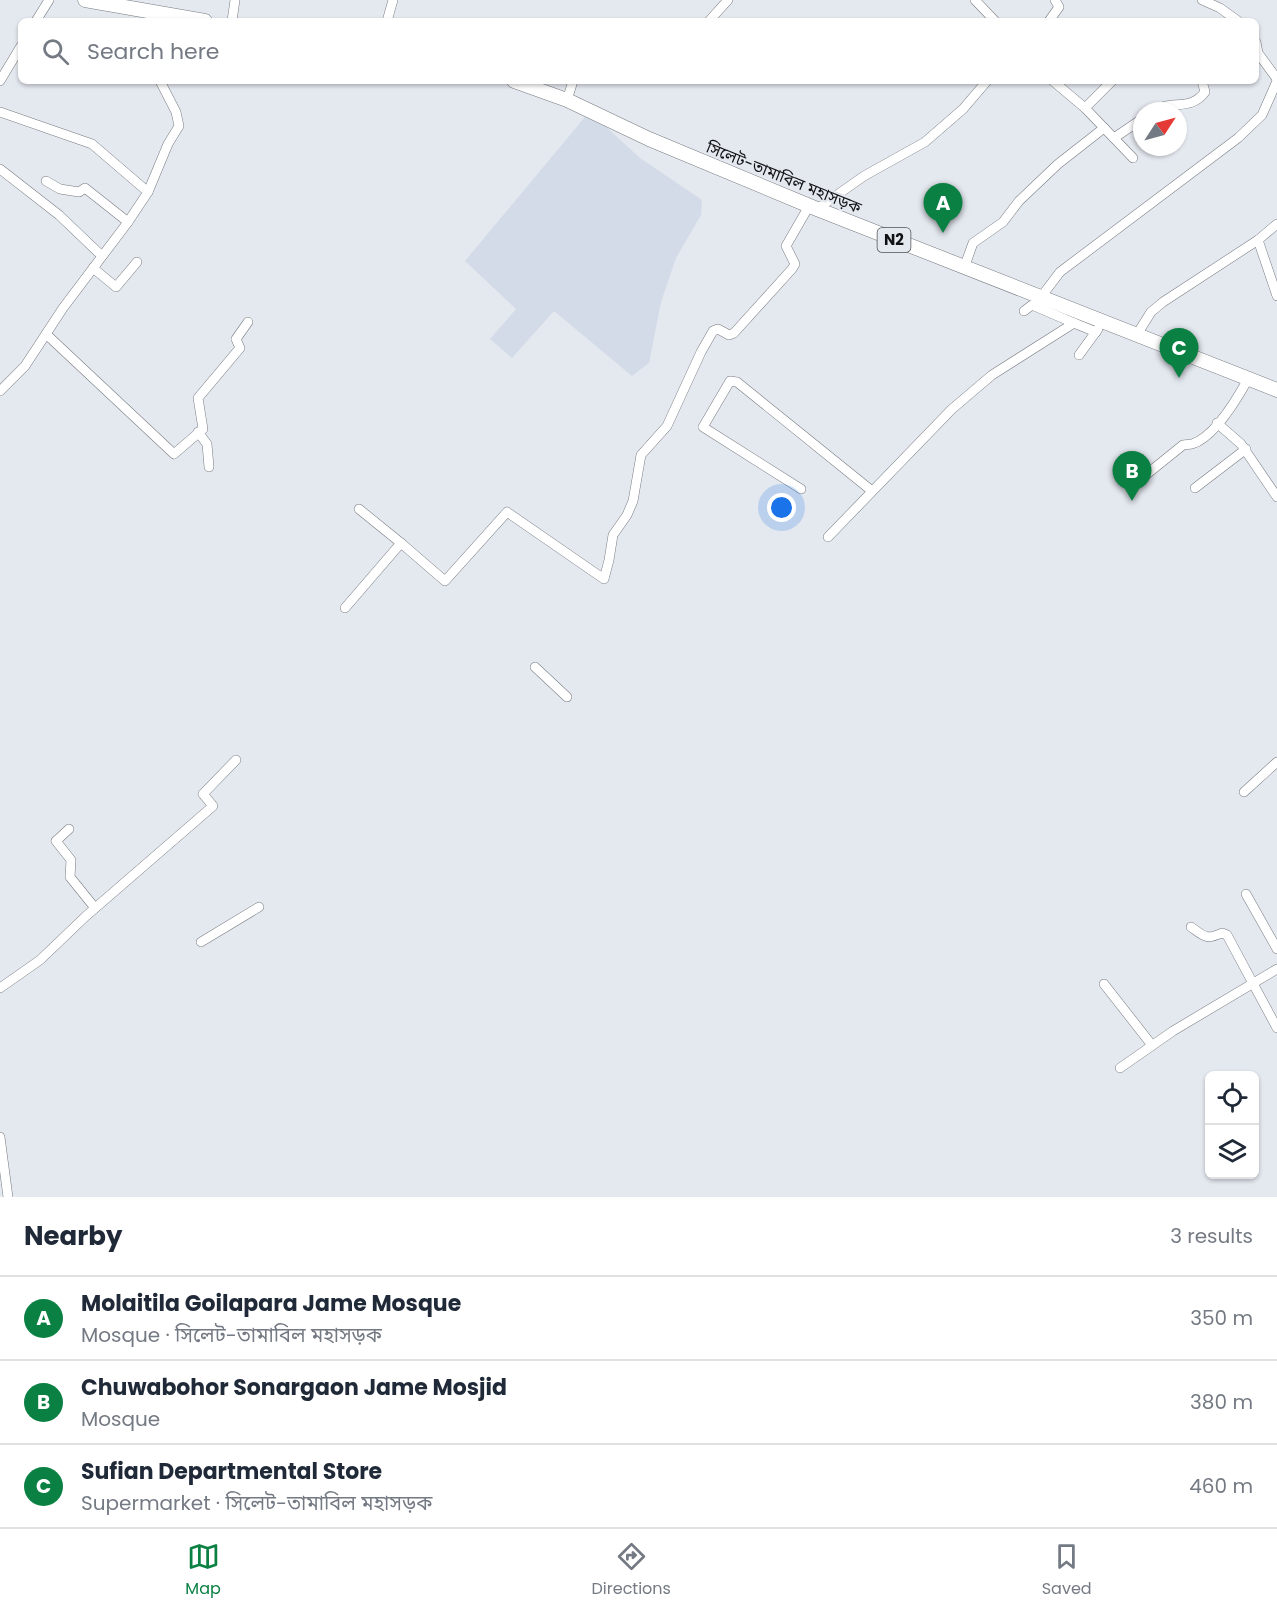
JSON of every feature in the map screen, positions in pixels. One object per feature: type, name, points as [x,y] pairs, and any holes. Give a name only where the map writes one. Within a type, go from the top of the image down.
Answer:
[{"type":"highway","points":[[86,0],[175,18]]},
{"type":"highway","name":"সিলেট-তামাবিল মহাসড়ক","points":[[522,84],[567,100],[649,140],[1041,297],[1099,327],[1136,336],[1277,390]]},
{"type":"street","points":[[38,18],[49,0]]},
{"type":"street","points":[[232,18],[235,0]]},
{"type":"street","points":[[388,18],[393,0]]},
{"type":"street","points":[[712,18],[728,0]]},
{"type":"street","points":[[975,0],[992,18]]},
{"type":"street","points":[[1052,18],[1059,7],[1055,0]]},
{"type":"street","points":[[1202,0],[1220,8],[1234,18]]},
{"type":"street","points":[[0,81],[18,51]]},
{"type":"street","points":[[1041,297],[1060,272],[1238,138],[1262,115],[1277,80],[1259,54]]},
{"type":"street","points":[[0,391],[25,366],[148,192],[168,144],[179,126],[176,112],[162,84]]},
{"type":"street","points":[[567,100],[572,84]]},
{"type":"street","points":[[359,510],[445,581],[507,512],[604,579],[613,535],[627,515],[633,501],[641,455],[667,426],[700,352],[713,331],[718,329],[729,334],[734,333],[792,269],[795,264],[786,246],[813,207],[926,142],[963,109],[984,84]]},
{"type":"street","points":[[1057,84],[1085,108],[1133,158]]},
{"type":"street","points":[[1085,108],[1109,84]]},
{"type":"street","points":[[1187,104],[1200,99],[1205,92],[1203,84]]},
{"type":"street","points":[[0,112],[92,144],[148,192]]},
{"type":"street","points":[[1114,138],[1133,125]]},
{"type":"street","points":[[964,268],[973,243],[1003,222],[1019,201],[1058,164],[1104,128]]},
{"type":"street","points":[[0,169],[59,215],[102,256]]},
{"type":"street","points":[[46,181],[60,189],[79,192],[86,188],[128,222]]},
{"type":"street","points":[[1136,336],[1151,312],[1163,302],[1258,240],[1277,224]]},
{"type":"street","points":[[1258,240],[1277,296]]},
{"type":"street","points":[[93,268],[116,287],[136,262]]},
{"type":"street","points":[[1024,311],[1032,306],[1074,322],[1099,327],[1079,355]]},
{"type":"street","points":[[46,334],[174,453],[203,429],[198,398],[240,348],[236,339],[248,322]]},
{"type":"street","points":[[828,537],[952,409],[992,375],[1074,322]]},
{"type":"street","points":[[1137,482],[1183,445],[1192,444],[1206,435],[1236,400],[1248,379]]},
{"type":"street","points":[[801,489],[703,427],[730,381],[737,382],[872,490]]},
{"type":"street","points":[[1217,423],[1246,449],[1277,497]]},
{"type":"street","points":[[198,432],[207,444],[208,467]]},
{"type":"street","points":[[1195,488],[1246,449]]},
{"type":"street","points":[[345,608],[401,543]]},
{"type":"street","points":[[535,667],[567,697]]},
{"type":"street","points":[[0,988],[40,960],[95,908],[213,806],[203,794],[236,760]]},
{"type":"street","points":[[1244,792],[1277,762]]},
{"type":"street","points":[[69,829],[56,841],[71,860],[69,877],[95,908]]},
{"type":"street","points":[[1246,894],[1277,949]]},
{"type":"street","points":[[205,940],[259,907]]},
{"type":"street","points":[[1191,927],[1207,938],[1222,933],[1227,935],[1277,1028]]},
{"type":"street","points":[[1119,1068],[1151,1044],[1277,969]]},
{"type":"street","points":[[1104,984],[1151,1044]]},
{"type":"street","points":[[0,1137],[8,1197]]},
{"type":"shaded area","points":[[585,117],[605,126],[640,158],[702,200],[701,215],[676,258],[661,302],[649,363],[632,376],[554,311],[512,358],[490,339],[516,309],[465,261]]},
{"type":"place","name":"Molaitila Goilapara Jame Mosque","points":[[943,233]]},
{"type":"place","name":"Sufian Departmental Store","points":[[1179,378]]},
{"type":"place","name":"Chuwabohor Sonargaon Jame Mosjid","points":[[1132,501]]}]
